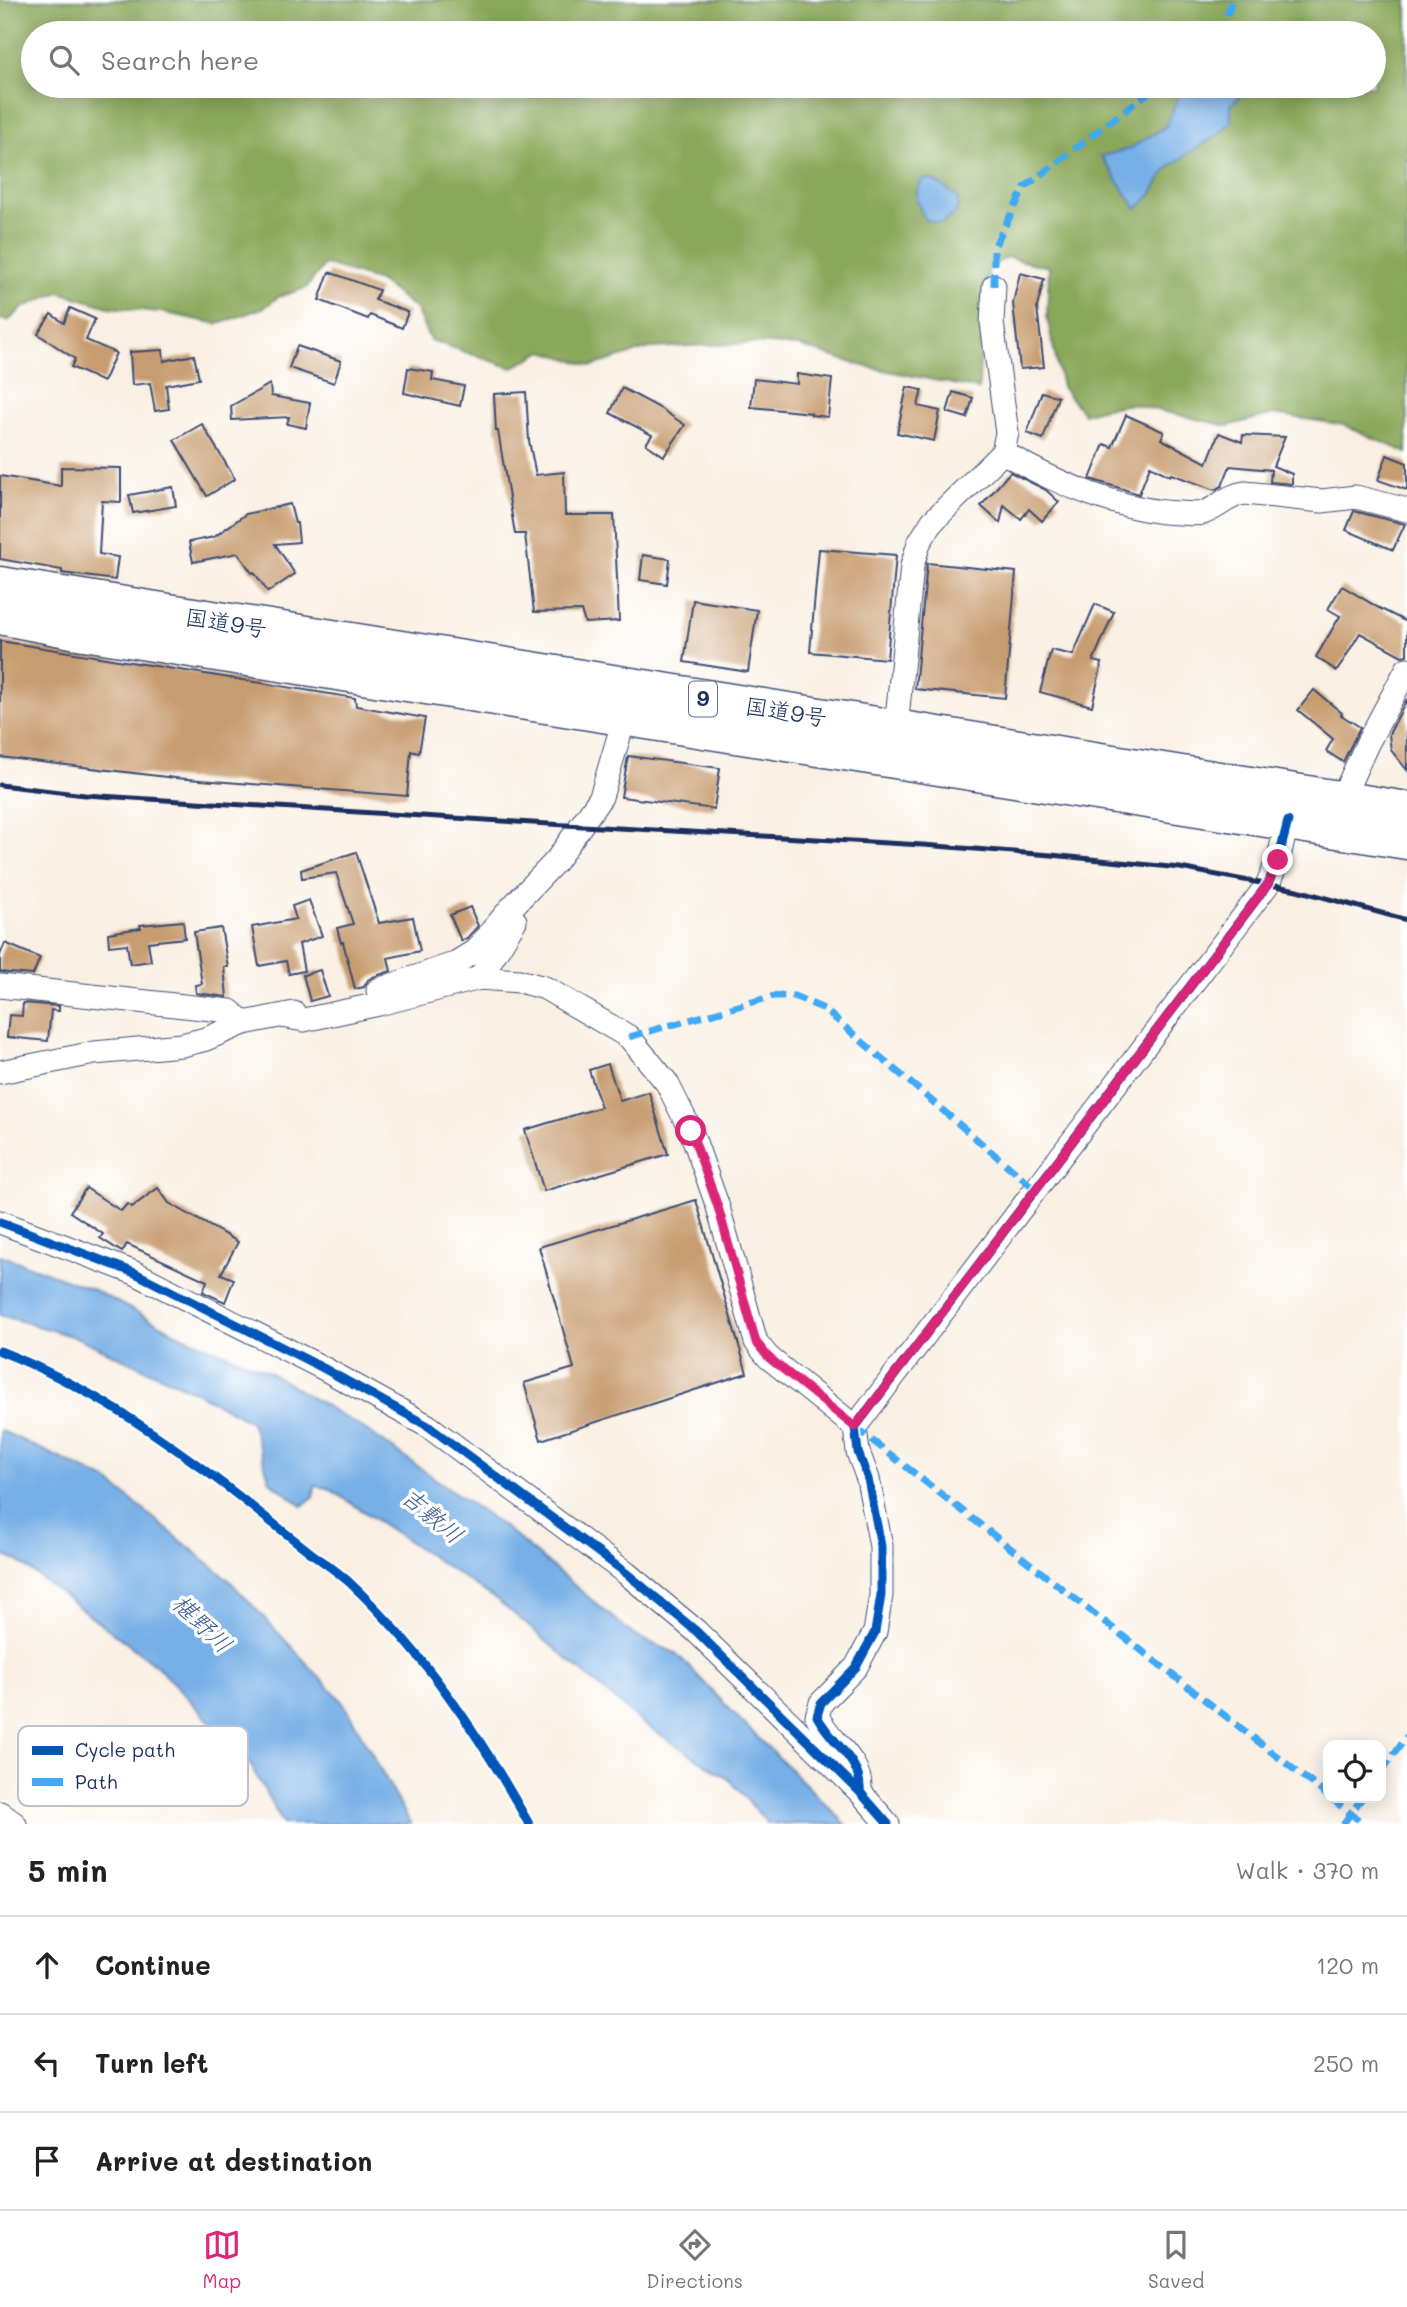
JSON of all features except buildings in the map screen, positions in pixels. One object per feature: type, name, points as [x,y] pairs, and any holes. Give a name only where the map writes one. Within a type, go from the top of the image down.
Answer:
[{"type":"highway","name":"国道9号","points":[[0,586],[1407,811]]},
{"type":"highway","name":"国道9号","points":[[0,615],[78,630],[1407,840]]},
{"type":"street","points":[[896,729],[912,566],[919,543],[932,522],[1003,452],[1007,433],[992,323],[994,286]]},
{"type":"street","points":[[1003,452],[1031,469],[1105,499],[1165,513],[1201,514],[1220,505],[1233,494],[1245,493],[1322,501],[1356,497],[1407,510]]},
{"type":"street","points":[[1341,801],[1367,744],[1407,669]]},
{"type":"street","points":[[0,1072],[94,1053],[181,1045],[206,1039],[244,1023],[310,1010],[454,964],[475,951],[556,861],[601,797],[625,716]]},
{"type":"street","points":[[860,1792],[861,1781],[851,1760],[824,1730],[817,1716],[821,1703],[856,1667],[875,1632],[881,1595],[881,1546],[868,1479],[858,1452],[855,1427],[1268,884],[1278,860],[1288,821]]},
{"type":"street","points":[[480,978],[519,915],[521,898]]},
{"type":"street","points":[[281,1016],[304,1020],[480,978],[519,981],[545,988],[629,1037],[667,1083],[691,1131],[718,1207],[756,1342],[768,1357],[855,1427]]},
{"type":"street","points":[[0,986],[230,1011],[244,1023]]},
{"type":"street","points":[[0,1222],[135,1273],[323,1368],[428,1426],[626,1573],[696,1631],[860,1792],[888,1824]]},
{"type":"street","points":[[0,1813],[15,1824]]},
{"type":"green space","points":[[0,0],[1407,0],[1407,453],[1344,425],[1274,414],[1227,426],[1131,404],[1084,414],[1062,387],[1047,317],[1049,267],[1006,257],[988,270],[979,389],[863,366],[799,346],[752,343],[650,348],[592,366],[543,351],[512,368],[430,340],[416,309],[381,282],[325,264],[306,288],[278,297],[265,307],[218,324],[161,312],[109,307],[59,292],[24,307],[8,321],[0,319]]},
{"type":"water","points":[[1178,98],[1238,98],[1231,105],[1231,122],[1217,135],[1171,166],[1148,199],[1136,208],[1101,156],[1129,149],[1166,126]]},
{"type":"water","points":[[930,179],[957,197],[958,207],[955,213],[941,223],[925,220],[917,200],[917,191],[922,180]]},
{"type":"water","name":"吉敷川","points":[[0,1255],[94,1290],[178,1334],[267,1371],[368,1431],[509,1531],[635,1636],[676,1653],[846,1824],[768,1824],[730,1780],[641,1722],[500,1602],[328,1488],[315,1486],[314,1496],[302,1506],[270,1481],[251,1422],[198,1393],[78,1338],[0,1315]]},
{"type":"water","name":"椹野川","points":[[0,1430],[107,1480],[229,1580],[343,1702],[411,1824],[283,1824],[248,1762],[248,1726],[214,1726],[157,1666],[18,1561],[0,1554]]},
{"type":"railway","points":[[0,785],[85,795],[1051,855],[1180,868],[1297,890],[1407,920]]},
{"type":"marked path","points":[[1225,21],[1232,0]]},
{"type":"marked path","points":[[994,286],[994,247],[1025,187],[1141,98]]},
{"type":"marked path","points":[[629,1037],[774,996],[794,996],[824,1009],[1035,1189]]},
{"type":"marked path","points":[[855,1427],[1323,1792]]},
{"type":"marked path","points":[[1386,1765],[1407,1736]]},
{"type":"marked path","points":[[1337,1803],[1364,1824]]},
{"type":"marked path","points":[[1343,1824],[1358,1803]]},
{"type":"cycle path","points":[[860,1792],[860,1781],[851,1761],[817,1716],[821,1703],[856,1667],[875,1632],[881,1595],[881,1546],[868,1479],[858,1452],[855,1427],[1268,884],[1278,860],[1288,821]]},
{"type":"cycle path","points":[[0,1222],[135,1273],[323,1368],[428,1426],[626,1573],[696,1631],[860,1792],[888,1824]]},
{"type":"cycle path","points":[[0,1351],[64,1380],[154,1434],[212,1475],[349,1582],[402,1637],[449,1696],[491,1759],[529,1824]]},
{"type":"route","points":[[691,1131],[718,1207],[756,1342],[768,1357],[855,1427],[1268,884],[1278,860]]}]
